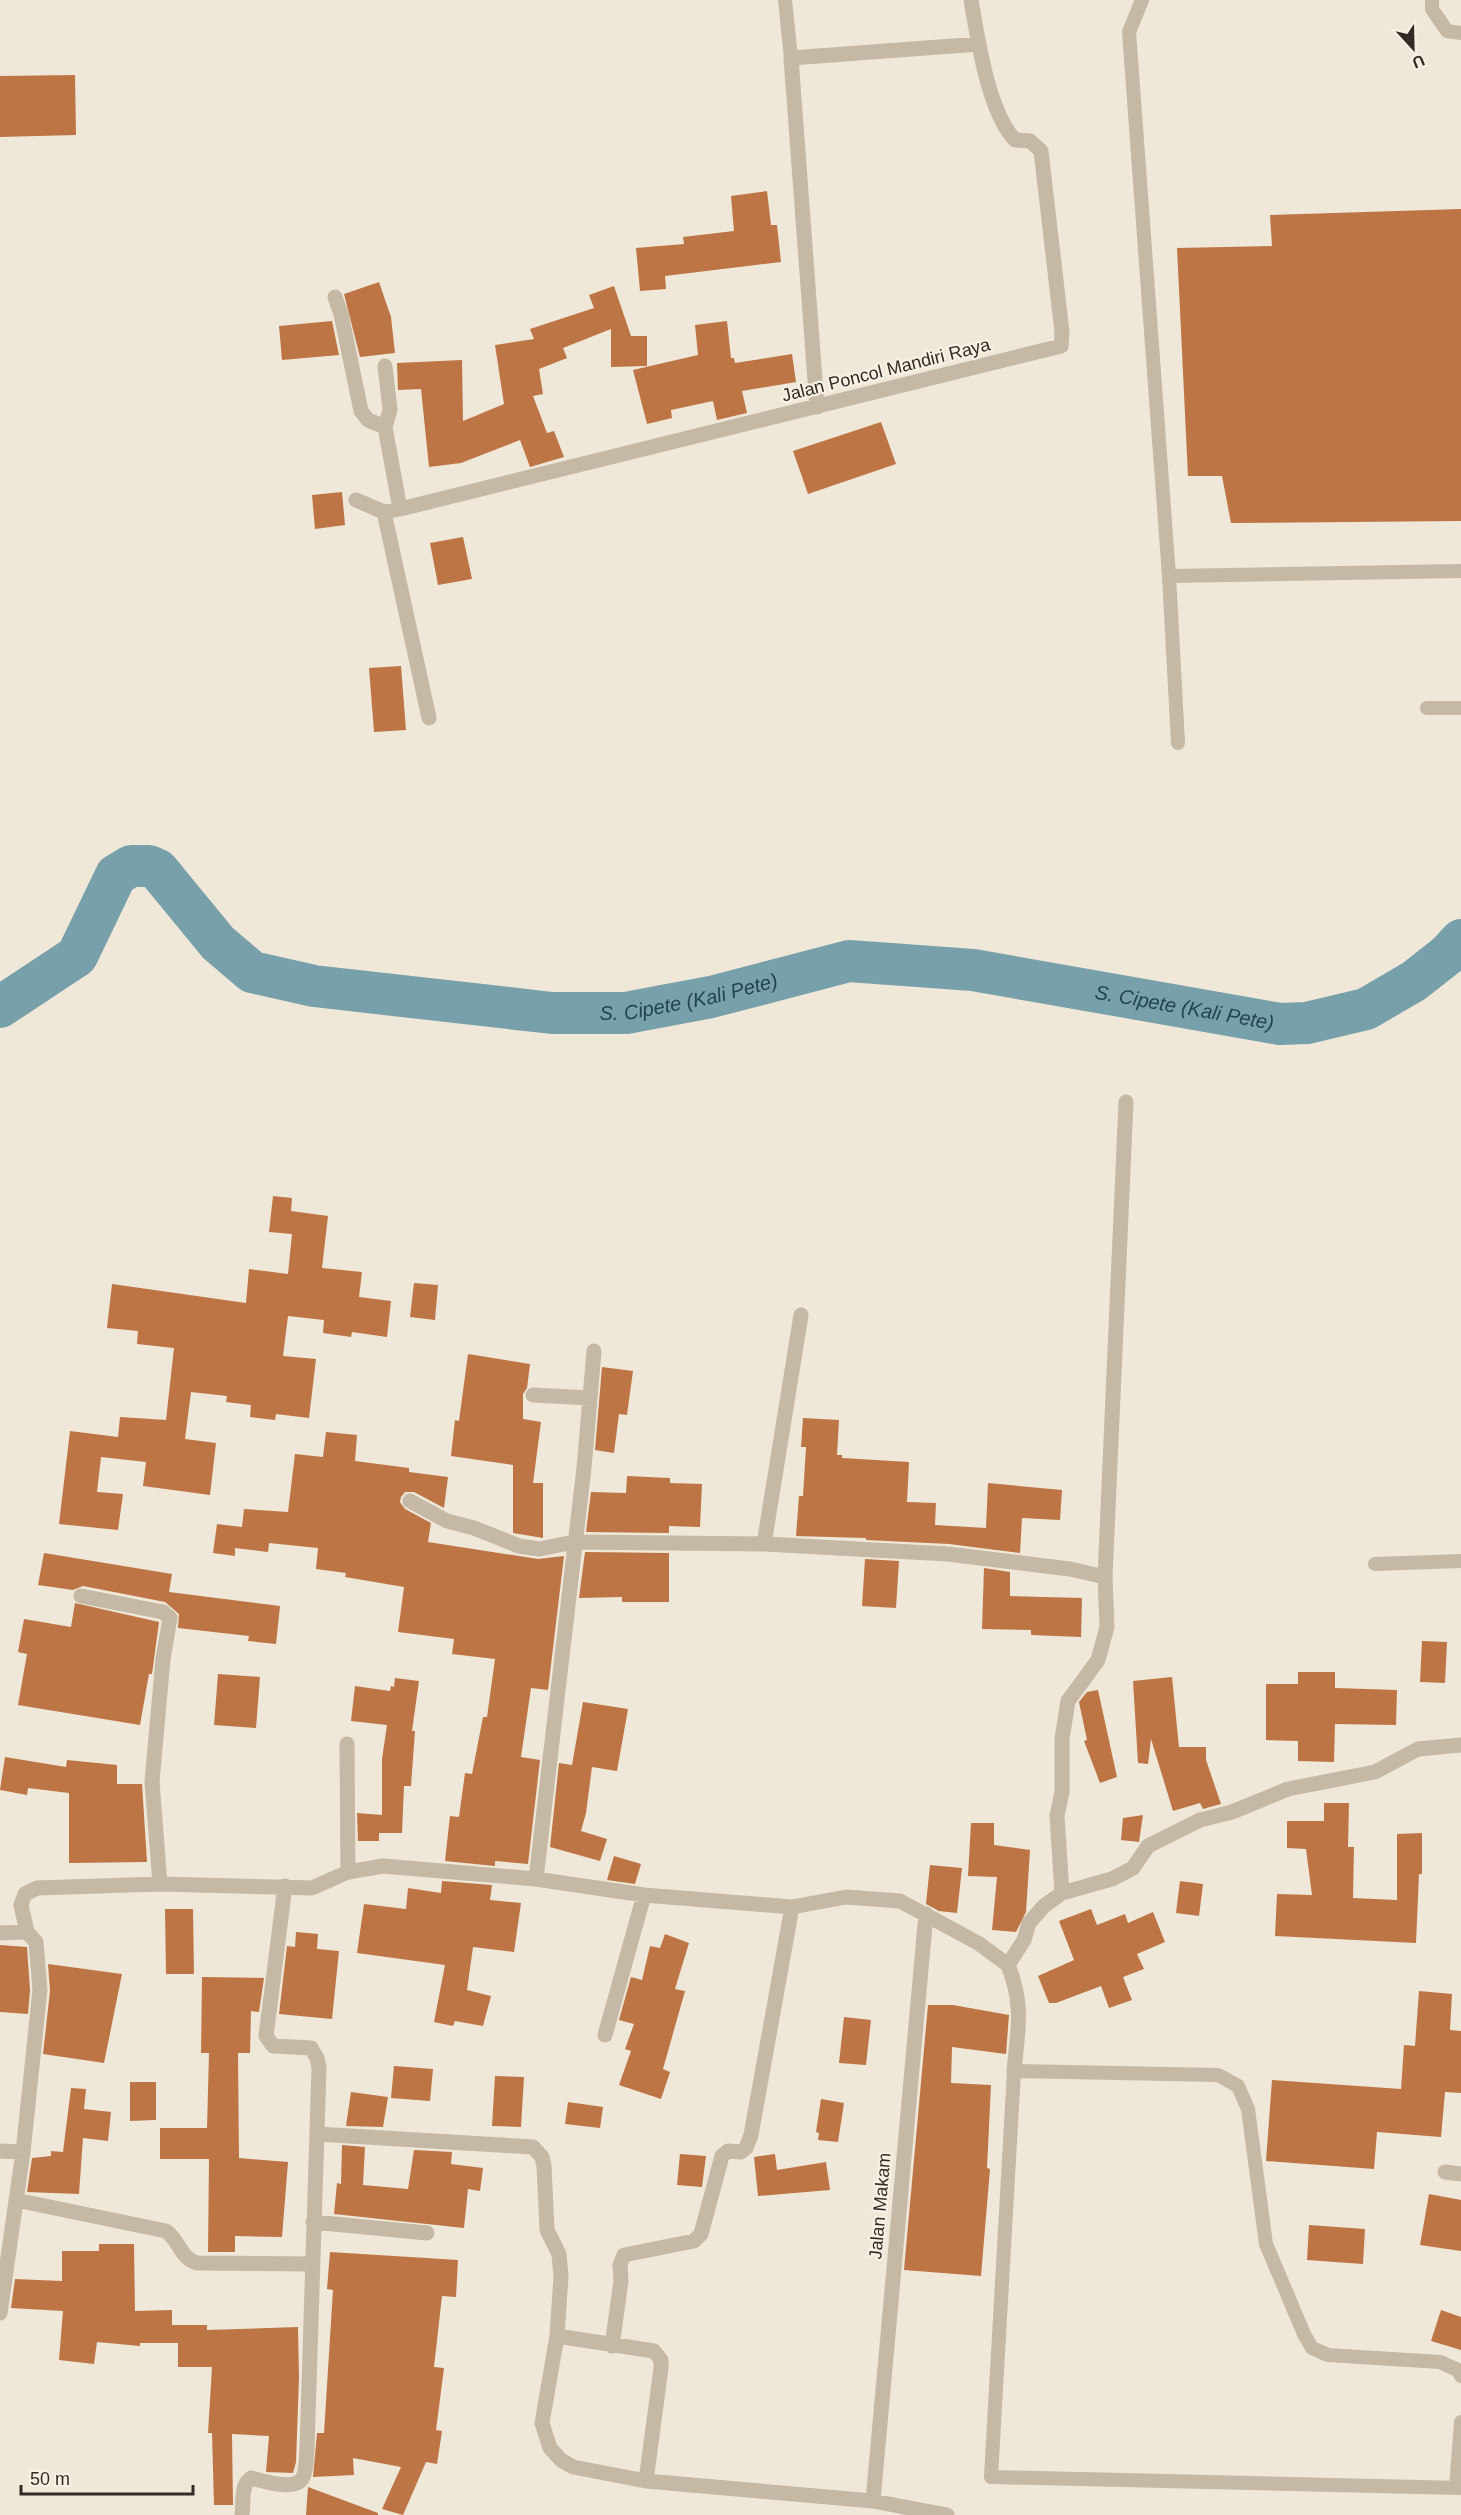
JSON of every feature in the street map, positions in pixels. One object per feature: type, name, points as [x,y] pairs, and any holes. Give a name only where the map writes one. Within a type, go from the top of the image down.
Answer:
[{"type":"street","name":"Jalan Poncol Mandiri Raya","points":[[392,511],[1061,346],[1062,332],[1041,151],[1030,141],[1016,140],[1004,128],[978,44],[971,0]]},
{"type":"street","points":[[817,407],[791,58],[978,44]]},
{"type":"street","points":[[334,297],[341,314],[361,411],[368,420],[385,427]]},
{"type":"street","points":[[385,366],[390,410],[385,427],[392,511],[429,718]]},
{"type":"street","points":[[356,501],[392,511]]},
{"type":"street","points":[[1062,1893],[1057,1816],[1062,1792],[1062,1739],[1068,1701],[1098,1660],[1107,1627],[1105,1577],[1126,1102]]},
{"type":"street","points":[[764,1544],[801,1315]]},
{"type":"street","points":[[536,1879],[594,1351]]},
{"type":"street","points":[[533,1395],[590,1398]]},
{"type":"street","points":[[410,1501],[447,1521],[474,1528],[519,1546],[539,1549],[574,1542],[764,1544],[948,1554],[1070,1569],[1105,1577]]},
{"type":"street","points":[[81,1596],[163,1612],[170,1618],[163,1659],[152,1782],[160,1884]]},
{"type":"street","points":[[347,1744],[348,1872]]},
{"type":"street","points":[[1008,1965],[1024,1940],[1029,1923],[1044,1906],[1062,1893],[1112,1879],[1132,1868],[1148,1846],[1200,1820],[1232,1812],[1288,1790],[1375,1772],[1418,1749],[1461,1745]]},
{"type":"street","points":[[0,2313],[24,2152],[40,1990],[36,1941],[27,1932],[21,1905],[25,1894],[37,1888],[160,1884],[312,1888],[348,1872],[382,1866],[536,1879],[644,1895],[792,1907],[846,1897],[900,1901],[978,1943],[1008,1965],[1018,1990],[1020,2010],[1014,2071]]},
{"type":"street","points":[[242,2515],[244,2485],[248,2480],[252,2478],[291,2485],[303,2477],[307,2448],[317,2134],[317,2058],[311,2048],[273,2046],[266,2036],[285,1886]]},
{"type":"street","points":[[605,2035],[644,1895]]},
{"type":"street","points":[[612,2346],[621,2281],[620,2265],[624,2255],[694,2241],[701,2234],[722,2156],[728,2151],[741,2152],[746,2148],[751,2135],[792,1907]]},
{"type":"street","name":"Jalan Makam","points":[[873,2501],[926,1914]]},
{"type":"street","points":[[0,1933],[27,1932]]},
{"type":"street","points":[[317,2134],[533,2147],[542,2157],[547,2230],[559,2254],[561,2277],[557,2336],[542,2423],[550,2448],[561,2460],[573,2467],[646,2481],[873,2501],[947,2515]]},
{"type":"street","points":[[0,2151],[24,2152]]},
{"type":"street","points":[[1445,2172],[1461,2174]]},
{"type":"street","points":[[16,2200],[166,2231],[173,2235],[185,2256],[197,2263],[313,2264]]},
{"type":"street","points":[[314,2222],[427,2233]]},
{"type":"street","points":[[557,2336],[612,2346],[654,2350],[661,2360],[646,2481]]},
{"type":"lane","points":[[785,0],[791,58]]},
{"type":"lane","points":[[1142,0],[1129,32],[1169,576],[1178,743]]},
{"type":"lane","points":[[1432,0],[1432,9],[1447,31],[1461,33]]},
{"type":"lane","points":[[1169,576],[1461,571]]},
{"type":"lane","points":[[1427,708],[1461,708]]},
{"type":"lane","points":[[1375,1564],[1461,1561]]},
{"type":"lane","points":[[1461,2376],[1458,2370],[1440,2362],[1328,2355],[1312,2348],[1286,2296],[1266,2244],[1248,2109],[1238,2086],[1218,2075],[1014,2071],[991,2477],[1458,2488],[1461,2422]]},
{"type":"building","points":[[75,75],[76,135],[0,137],[0,76]]},
{"type":"building","points":[[767,191],[771,225],[777,225],[781,262],[665,276],[666,289],[640,291],[636,248],[684,244],[683,237],[734,231],[731,196]]},
{"type":"building","points":[[1461,209],[1461,521],[1231,523],[1222,476],[1188,476],[1177,248],[1272,246],[1270,215]]},
{"type":"building","points":[[379,282],[391,317],[395,353],[360,357],[344,294]]},
{"type":"building","points":[[614,286],[631,336],[647,336],[647,366],[611,367],[611,329],[563,348],[567,358],[539,369],[543,394],[533,396],[547,433],[554,431],[564,457],[530,467],[520,440],[461,463],[429,467],[421,389],[398,390],[397,363],[462,360],[463,421],[504,404],[495,345],[534,339],[530,329],[594,308],[589,295]]},
{"type":"building","points":[[332,321],[339,355],[282,360],[279,326]]},
{"type":"building","points":[[727,321],[731,358],[734,358],[735,363],[792,354],[796,382],[742,391],[747,413],[717,420],[713,401],[671,410],[672,418],[647,424],[633,370],[698,355],[695,325]]},
{"type":"building","points":[[881,422],[896,464],[808,494],[793,451]]},
{"type":"building","points":[[342,492],[345,525],[315,529],[312,495]]},
{"type":"building","points":[[463,537],[472,579],[438,585],[430,543]]},
{"type":"building","points":[[401,666],[406,730],[374,732],[369,668]]},
{"type":"building","points":[[273,1196],[292,1198],[291,1211],[328,1216],[322,1268],[362,1272],[359,1297],[391,1301],[387,1337],[352,1332],[351,1337],[323,1333],[324,1320],[288,1316],[283,1356],[316,1359],[309,1418],[276,1414],[275,1420],[250,1417],[251,1405],[226,1402],[227,1396],[191,1392],[185,1439],[216,1443],[210,1495],[143,1486],[146,1462],[101,1457],[97,1492],[123,1494],[118,1530],[59,1524],[70,1431],[118,1437],[120,1417],[166,1420],[174,1348],[137,1344],[138,1331],[107,1328],[112,1284],[246,1303],[249,1269],[288,1274],[292,1234],[269,1232]]},
{"type":"building","points":[[414,1283],[438,1285],[435,1320],[410,1317]]},
{"type":"building","points":[[468,1354],[530,1364],[527,1388],[523,1394],[523,1419],[541,1422],[533,1483],[543,1483],[543,1538],[513,1533],[513,1465],[451,1456],[455,1420],[459,1421]]},
{"type":"building","points":[[602,1367],[633,1371],[627,1415],[619,1414],[614,1453],[595,1450]]},
{"type":"building","points":[[803,1418],[839,1420],[837,1455],[842,1455],[842,1458],[909,1462],[907,1502],[936,1503],[935,1525],[986,1528],[988,1483],[1062,1490],[1060,1520],[1022,1518],[1020,1553],[949,1544],[796,1536],[799,1496],[803,1496],[806,1447],[801,1447]]},
{"type":"building","points":[[326,1432],[357,1435],[355,1461],[409,1468],[409,1472],[448,1477],[444,1508],[414,1492],[405,1492],[401,1497],[400,1502],[405,1509],[431,1523],[428,1542],[538,1559],[564,1556],[548,1690],[531,1688],[521,1757],[540,1760],[528,1864],[495,1861],[495,1866],[445,1861],[450,1816],[459,1817],[465,1773],[472,1774],[483,1717],[487,1717],[495,1659],[452,1654],[454,1639],[398,1632],[404,1587],[345,1577],[346,1573],[316,1569],[318,1548],[269,1543],[268,1552],[235,1548],[235,1556],[213,1553],[217,1524],[242,1527],[244,1509],[288,1512],[295,1454],[323,1457]]},
{"type":"building","points":[[627,1476],[670,1478],[670,1483],[702,1484],[700,1527],[669,1526],[669,1533],[586,1532],[591,1492],[626,1493]]},
{"type":"building","points":[[585,1552],[669,1553],[669,1602],[622,1602],[622,1597],[579,1598]]},
{"type":"building","points":[[44,1553],[172,1574],[169,1592],[280,1606],[276,1644],[248,1641],[249,1636],[178,1628],[179,1614],[165,1602],[83,1586],[73,1590],[38,1585]]},
{"type":"building","points":[[865,1559],[899,1561],[896,1608],[862,1606]]},
{"type":"building","points":[[984,1568],[1010,1572],[1010,1596],[1082,1598],[1081,1637],[1031,1635],[1031,1630],[982,1629]]},
{"type":"building","points":[[75,1603],[159,1622],[152,1674],[149,1674],[140,1725],[18,1705],[27,1654],[18,1652],[24,1619],[71,1627]]},
{"type":"building","points":[[1422,1641],[1447,1642],[1445,1683],[1420,1682]]},
{"type":"building","points":[[1298,1672],[1335,1672],[1335,1688],[1397,1690],[1396,1725],[1335,1724],[1334,1762],[1298,1761],[1298,1741],[1266,1740],[1266,1684],[1298,1684]]},
{"type":"building","points":[[218,1674],[260,1677],[256,1728],[214,1725]]},
{"type":"building","points":[[1172,1677],[1179,1747],[1206,1747],[1206,1760],[1221,1804],[1203,1809],[1200,1803],[1173,1811],[1151,1739],[1148,1764],[1138,1763],[1133,1681]]},
{"type":"building","points":[[395,1678],[419,1681],[412,1731],[415,1731],[411,1786],[404,1786],[402,1833],[379,1833],[379,1841],[358,1841],[357,1813],[382,1815],[382,1759],[387,1725],[351,1721],[355,1686],[390,1691],[391,1686],[394,1687]]},
{"type":"building","points":[[1098,1690],[1117,1777],[1100,1783],[1084,1741],[1087,1740],[1079,1702],[1087,1692]]},
{"type":"building","points":[[583,1702],[628,1709],[617,1771],[592,1767],[586,1813],[581,1831],[607,1839],[600,1861],[550,1847],[559,1763],[572,1765]]},
{"type":"building","points":[[5,1757],[66,1767],[67,1760],[117,1765],[117,1784],[142,1784],[147,1862],[69,1863],[69,1793],[28,1788],[27,1795],[0,1790]]},
{"type":"building","points":[[1324,1803],[1349,1803],[1348,1847],[1354,1847],[1353,1898],[1397,1900],[1397,1834],[1422,1833],[1422,1874],[1419,1874],[1416,1943],[1275,1936],[1277,1894],[1312,1895],[1306,1849],[1287,1848],[1287,1821],[1324,1821]]},
{"type":"building","points":[[1143,1815],[1139,1842],[1121,1840],[1123,1818]]},
{"type":"building","points":[[971,1823],[994,1823],[994,1845],[1030,1850],[1026,1912],[1016,1932],[992,1930],[997,1877],[968,1876]]},
{"type":"building","points":[[614,1856],[641,1864],[635,1884],[607,1880]]},
{"type":"building","points":[[930,1865],[962,1868],[957,1913],[939,1911],[926,1904]]},
{"type":"building","points":[[442,1881],[492,1885],[490,1900],[521,1903],[514,1952],[473,1947],[467,1990],[491,1996],[483,2026],[455,2021],[453,2026],[434,2022],[445,1965],[357,1953],[364,1904],[406,1909],[408,1888],[441,1893]]},
{"type":"building","points":[[1180,1881],[1203,1884],[1199,1916],[1176,1913]]},
{"type":"building","points":[[165,1909],[193,1909],[194,1974],[166,1974]]},
{"type":"building","points":[[1091,1909],[1097,1925],[1125,1914],[1128,1923],[1153,1912],[1165,1942],[1137,1954],[1144,1969],[1123,1977],[1132,2000],[1109,2008],[1101,1986],[1056,2003],[1049,2003],[1038,1976],[1074,1960],[1059,1921]]},
{"type":"building","points":[[296,1932],[318,1934],[317,1949],[339,1951],[332,2019],[279,2014],[287,1946],[295,1947]]},
{"type":"building","points":[[665,1934],[689,1943],[675,1989],[685,1991],[663,2069],[670,2072],[661,2099],[619,2085],[631,2051],[625,2049],[634,2024],[619,2020],[631,1977],[642,1980],[650,1946],[660,1948]]},
{"type":"building","points":[[0,1945],[27,1947],[30,1990],[28,2014],[0,2012]]},
{"type":"building","points":[[48,1964],[122,1974],[104,2063],[43,2054],[50,1991]]},
{"type":"building","points":[[202,1977],[264,1978],[259,2012],[251,2011],[250,2053],[238,2053],[239,2158],[288,2162],[282,2237],[235,2236],[235,2252],[208,2252],[209,2159],[160,2159],[160,2128],[207,2128],[209,2053],[201,2053]]},
{"type":"building","points":[[1419,1991],[1452,1994],[1450,2030],[1461,2031],[1461,2093],[1445,2092],[1441,2137],[1377,2132],[1374,2169],[1266,2161],[1272,2080],[1401,2089],[1404,2045],[1415,2046]]},
{"type":"building","points":[[928,2005],[953,2005],[1009,2015],[1006,2054],[952,2047],[951,2083],[991,2085],[987,2168],[990,2169],[981,2276],[904,2270]]},
{"type":"building","points":[[844,2017],[871,2020],[866,2065],[839,2063]]},
{"type":"building","points":[[394,2066],[433,2069],[430,2101],[391,2098]]},
{"type":"building","points":[[495,2076],[524,2077],[521,2127],[492,2126]]},
{"type":"building","points":[[130,2082],[156,2082],[156,2120],[130,2121]]},
{"type":"building","points":[[71,2088],[86,2089],[84,2109],[111,2112],[108,2141],[83,2138],[79,2194],[27,2192],[32,2158],[51,2156],[51,2151],[63,2152]]},
{"type":"building","points":[[351,2092],[388,2097],[383,2127],[346,2126]]},
{"type":"building","points":[[821,2099],[844,2103],[838,2142],[818,2140],[819,2133],[816,2132]]},
{"type":"building","points":[[568,2102],[603,2107],[600,2128],[565,2124]]},
{"type":"building","points":[[342,2145],[365,2147],[363,2185],[408,2189],[414,2150],[452,2152],[451,2164],[483,2168],[480,2191],[468,2189],[464,2228],[334,2214],[337,2183],[341,2184]]},
{"type":"building","points":[[680,2154],[706,2156],[702,2187],[677,2185]]},
{"type":"building","points":[[775,2154],[777,2170],[826,2162],[830,2190],[758,2196],[754,2157]]},
{"type":"building","points":[[1429,2194],[1461,2200],[1461,2251],[1420,2245]]},
{"type":"building","points":[[1309,2225],[1365,2229],[1363,2264],[1307,2260]]},
{"type":"building","points":[[99,2244],[134,2244],[135,2311],[172,2310],[172,2325],[207,2325],[207,2330],[298,2327],[299,2378],[296,2462],[293,2473],[266,2472],[269,2436],[232,2434],[233,2505],[214,2505],[212,2433],[208,2433],[212,2367],[178,2367],[178,2343],[140,2343],[140,2346],[97,2342],[94,2364],[59,2360],[63,2311],[11,2308],[15,2279],[62,2281],[62,2251],[99,2251]]},
{"type":"building","points":[[330,2252],[458,2260],[456,2297],[442,2296],[434,2367],[444,2368],[436,2430],[442,2431],[437,2464],[426,2462],[403,2515],[382,2509],[401,2467],[353,2458],[354,2475],[313,2477],[317,2433],[324,2433],[333,2290],[327,2289]]},
{"type":"building","points":[[1441,2310],[1461,2317],[1461,2350],[1431,2341]]},
{"type":"building","points":[[308,2487],[378,2513],[378,2515],[306,2515]]},
{"type":"waterway","name":"S. Cipete (Kali Pete)","points":[[0,1007],[77,956],[116,875],[131,866],[149,866],[158,870],[218,943],[252,972],[314,986],[552,1013],[626,1013],[711,997],[849,961],[973,970],[1280,1024],[1307,1023],[1366,1009],[1414,981],[1447,955],[1461,940]]}]
